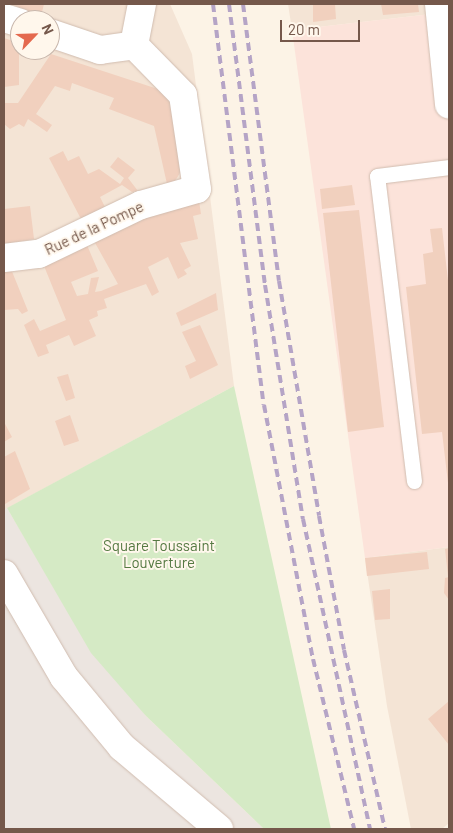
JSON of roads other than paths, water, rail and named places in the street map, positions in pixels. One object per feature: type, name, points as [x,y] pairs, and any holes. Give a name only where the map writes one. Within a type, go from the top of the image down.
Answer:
[{"type":"street","points":[[60,36],[100,50],[134,45],[142,4]]},
{"type":"street","points":[[439,4],[449,105]]},
{"type":"street","name":"Rue de la Pompe","points":[[4,258],[39,254],[141,204],[197,189],[183,95],[134,45]]},
{"type":"street","points":[[4,574],[64,677],[122,747],[219,829]]},
{"type":"lane","points":[[414,481],[377,176],[449,167]]},
{"type":"railway","points":[[213,4],[264,405],[313,659],[354,829]]},
{"type":"railway","points":[[229,4],[265,285],[303,519],[370,829]]},
{"type":"railway","points":[[243,4],[279,281],[319,516],[344,650],[385,829]]},
{"type":"park label","name":"Square Toussaint Louverture","points":[[159,554]]}]
